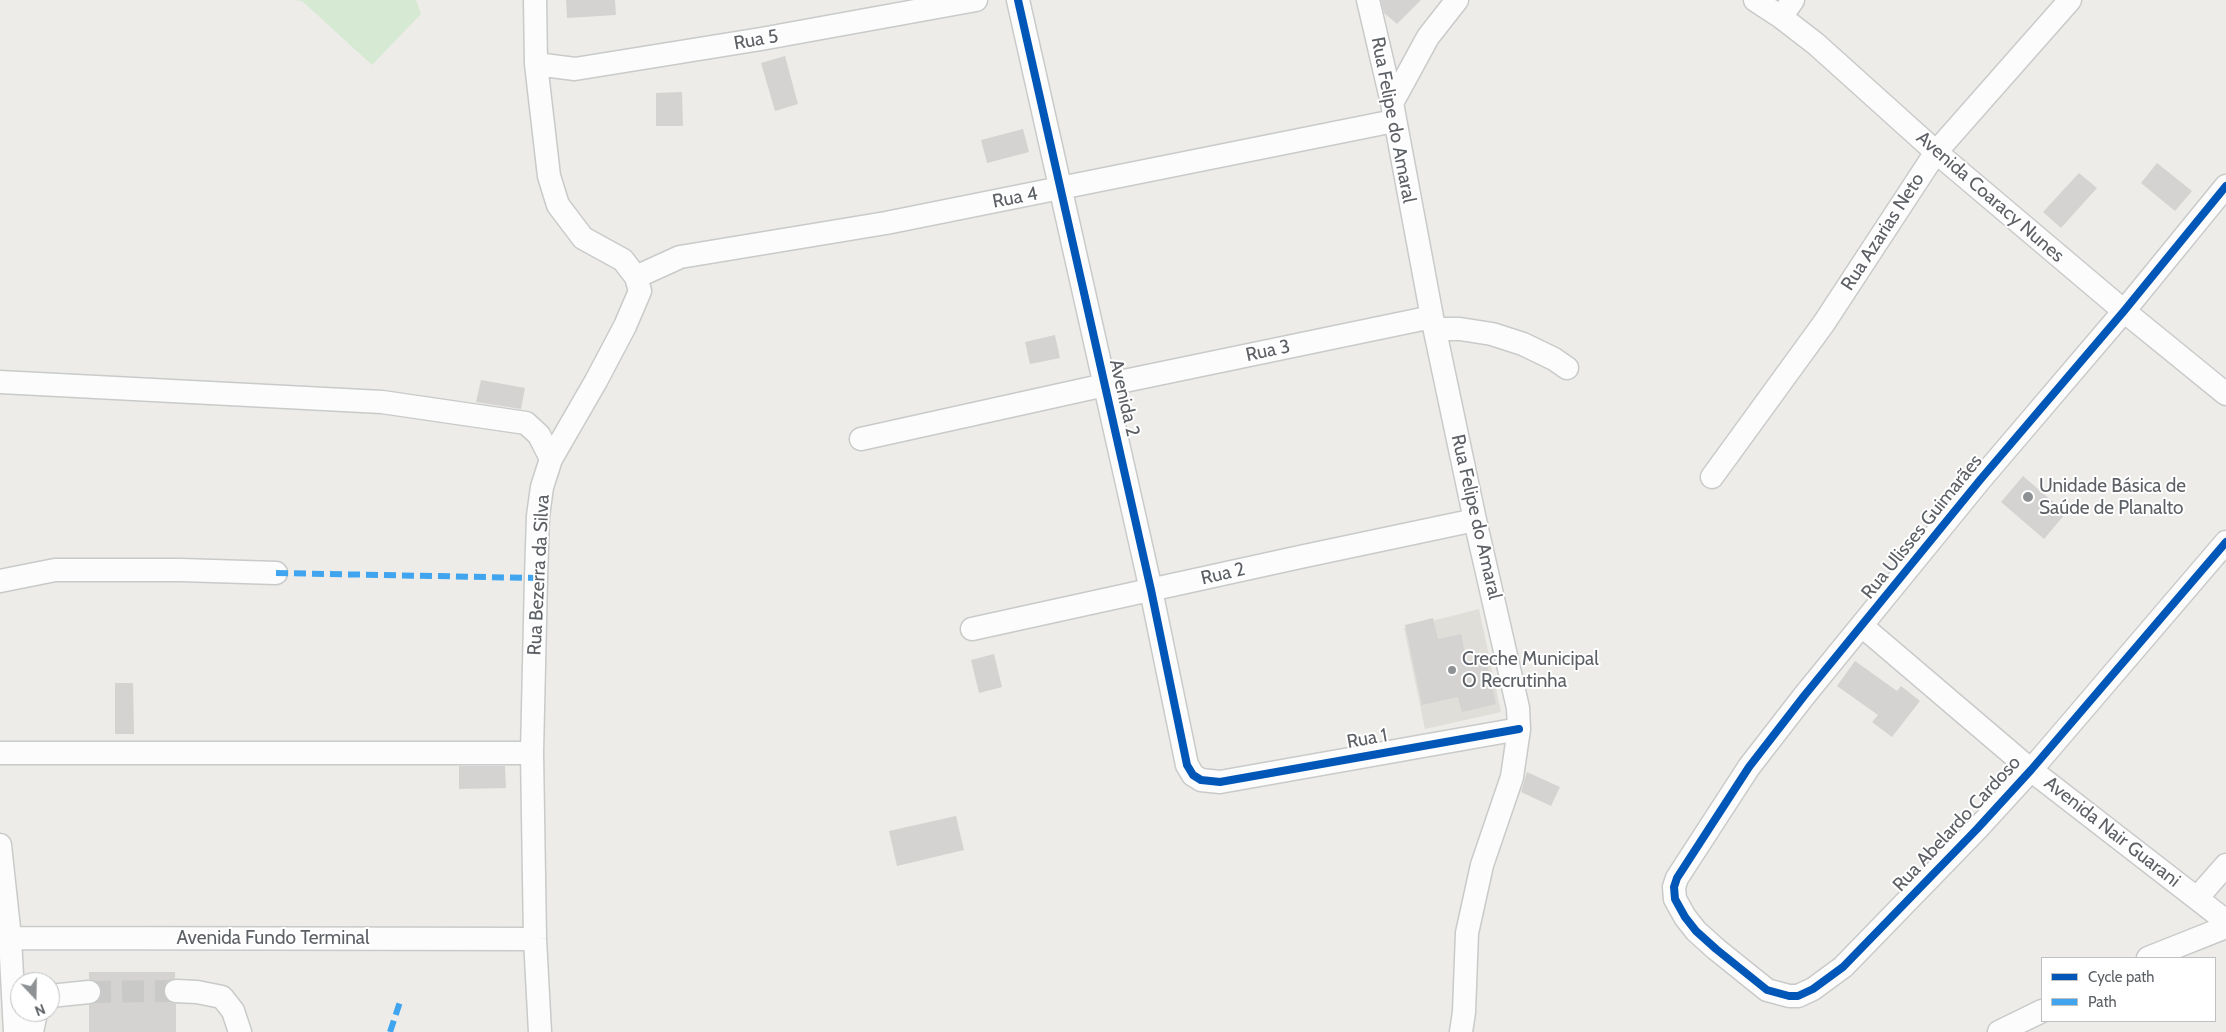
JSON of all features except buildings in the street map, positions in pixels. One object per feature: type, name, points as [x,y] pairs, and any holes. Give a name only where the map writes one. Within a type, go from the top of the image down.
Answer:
[{"type":"street","points":[[535,0],[536,64],[549,176],[558,205],[583,238],[623,260],[638,284]]},
{"type":"street","name":"Rua 5","points":[[536,64],[575,69],[762,39],[976,0]]},
{"type":"street","name":"Avenida 2","points":[[1018,0],[1151,590],[1187,765],[1193,775],[1201,780],[1220,782]]},
{"type":"street","name":"Rua Felipe do Amaral","points":[[1368,0],[1393,112],[1475,520],[1515,686],[1519,729],[1512,777],[1482,865],[1467,934],[1464,1012],[1461,1032]]},
{"type":"street","points":[[1393,112],[1428,37],[1457,0]]},
{"type":"street","name":"Avenida Coaracy Nunes","points":[[1755,0],[1787,8],[1816,44],[1936,152],[2124,311],[2226,394]]},
{"type":"street","name":"Rua Azarias Neto","points":[[1712,477],[1824,323],[1936,152],[2070,0]]},
{"type":"street","name":"Rua 4","points":[[638,284],[680,257],[886,223],[1062,189],[1393,112]]},
{"type":"street","name":"Rua Ulisses Guimarães","points":[[1678,906],[1674,887],[1677,878],[1749,767],[1804,696],[1980,480],[2124,311],[2226,186]]},
{"type":"street","name":"Rua Bezerra da Silva","points":[[540,1032],[535,939],[532,753],[538,516],[542,487],[551,459],[625,326],[638,284]]},
{"type":"street","name":"Rua 3","points":[[861,439],[1105,385],[1434,323],[1492,334],[1523,344],[1554,359],[1566,368]]},
{"type":"street","points":[[0,382],[382,402],[526,423],[539,434],[551,459]]},
{"type":"street","name":"Rua 2","points":[[972,629],[1475,520]]},
{"type":"street","name":"Rua Abelardo Cardoso","points":[[1678,906],[1696,931],[1745,974],[1767,990],[1779,995],[1798,996],[1813,989],[1842,967],[1978,829],[2031,770],[2226,542]]},
{"type":"street","points":[[0,581],[55,570],[181,570],[276,573]]},
{"type":"street","name":"Avenida Nair Guarani","points":[[1862,626],[2031,770],[2146,861],[2198,898],[2226,921]]},
{"type":"street","name":"Rua 1","points":[[1220,782],[1519,729]]},
{"type":"street","points":[[0,753],[532,753]]},
{"type":"street","points":[[0,845],[10,938],[15,1032]]},
{"type":"street","points":[[2198,898],[2226,865]]},
{"type":"street","points":[[2151,957],[2226,927]]},
{"type":"street","name":"Avenida Fundo Terminal","points":[[10,938],[535,939]]},
{"type":"street","points":[[176,991],[198,992],[222,997],[233,1011],[240,1032]]},
{"type":"street","points":[[60,995],[89,992]]},
{"type":"street","points":[[2000,1032],[2041,1012]]},
{"type":"shaded area","name":"Creche Municipal O Recrutinha","points":[[1479,609],[1501,712],[1425,729],[1404,628]]},
{"type":"green space","points":[[293,0],[416,0],[421,14],[372,65],[302,1]]},
{"type":"tunnel","points":[[89,992],[176,991]]},
{"type":"marked path","points":[[276,573],[536,578]]},
{"type":"marked path","points":[[390,1032],[400,1002]]},
{"type":"cycle path","points":[[1018,0],[1151,590],[1187,765],[1193,775],[1201,780],[1220,782],[1519,729]]},
{"type":"cycle path","points":[[2226,186],[2124,311],[1980,480],[1804,696],[1749,767],[1677,878],[1674,887],[1675,899],[1685,917],[1696,931],[1716,949],[1767,990],[1789,996],[1798,996],[1813,989],[1843,967],[1977,829],[2031,770],[2226,542]]},
{"type":"place","name":"Unidade Básica de Saúde de Planalto","points":[[2028,497]]},
{"type":"place","name":"Creche Municipal O Recrutinha","points":[[1452,670]]}]
